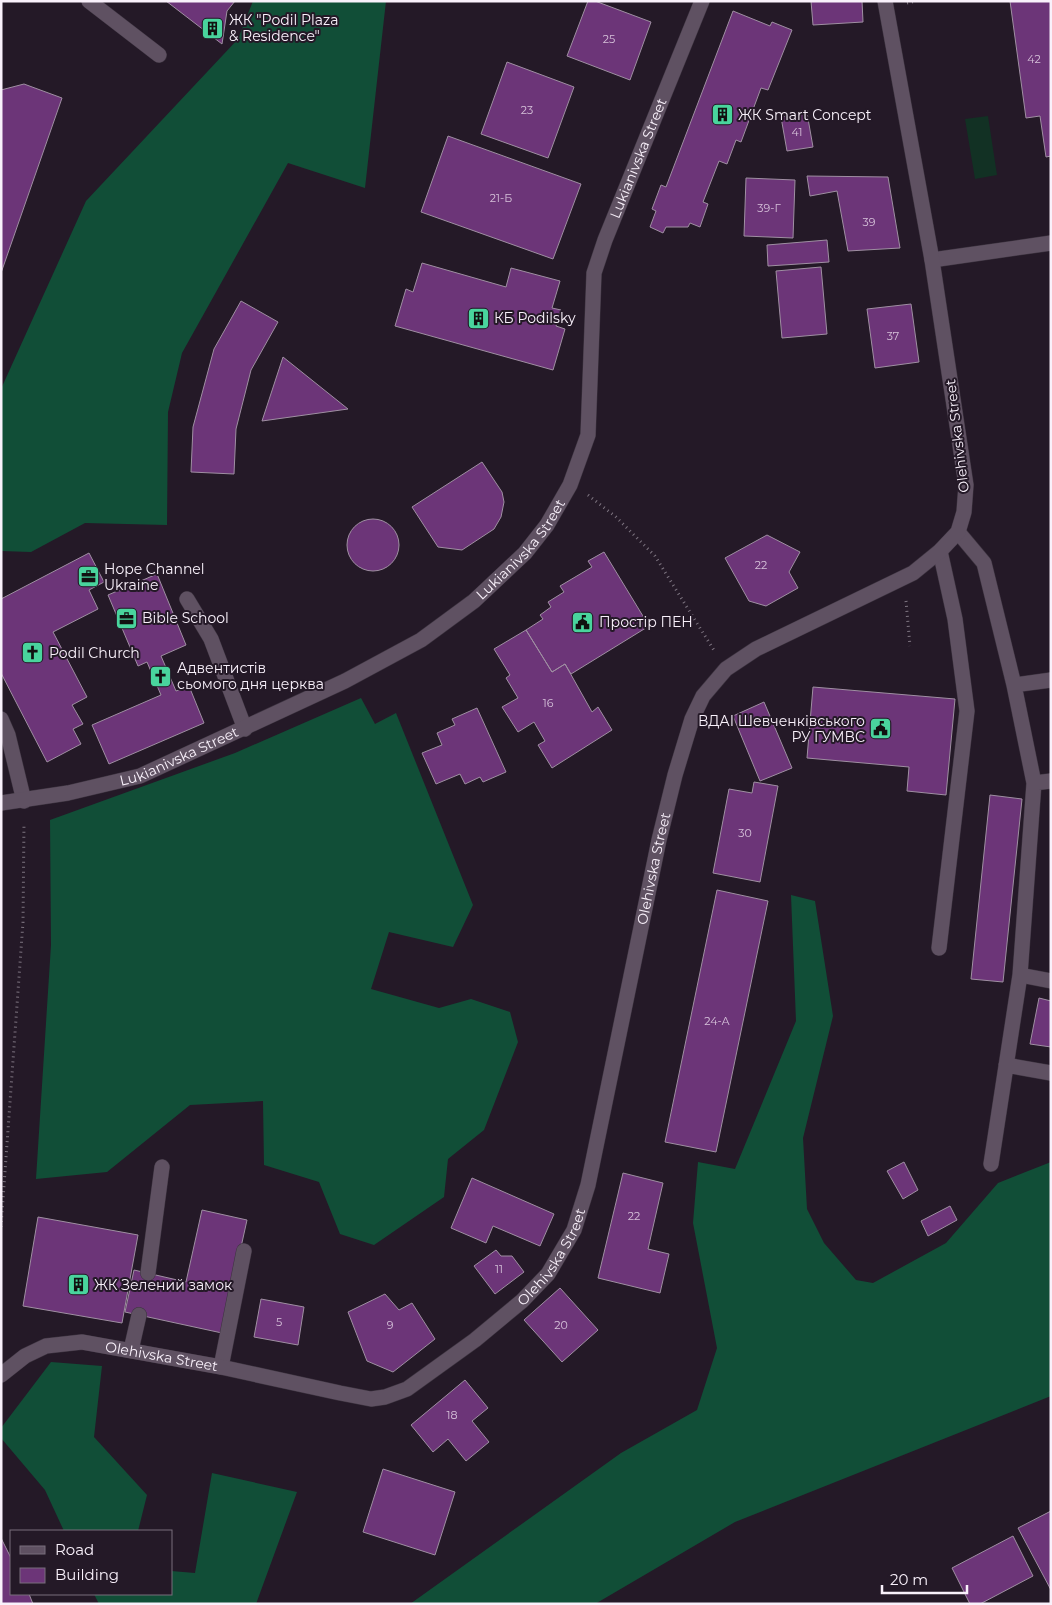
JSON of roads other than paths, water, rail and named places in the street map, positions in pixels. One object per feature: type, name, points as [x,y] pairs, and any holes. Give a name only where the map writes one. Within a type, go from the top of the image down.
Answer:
[{"type":"street","points":[[89,1],[159,55]]},
{"type":"street","name":"Olehivska Street","points":[[1,1375],[25,1356],[46,1346],[82,1342],[221,1367],[340,1393],[371,1398],[385,1397],[406,1389],[476,1340],[522,1301],[548,1274],[574,1230],[588,1185],[659,840],[675,775],[692,720],[699,704],[726,669],[756,649],[904,578],[940,551],[958,532],[964,512],[966,485],[932,260],[885,1]]},
{"type":"street","name":"Lukianivska Street","points":[[1,804],[24,801],[140,776],[245,729],[344,681],[421,640],[474,601],[525,553],[547,525],[571,482],[588,435],[594,273],[605,240],[699,7]]},
{"type":"street","points":[[932,260],[1051,243]]},
{"type":"street","points":[[958,532],[984,563],[1014,685],[1034,783],[1020,975],[992,1164]]},
{"type":"street","points":[[939,948],[967,711],[955,618],[940,551]]},
{"type":"street","points":[[187,599],[211,639],[245,729]]},
{"type":"street","points":[[1014,685],[1051,680]]},
{"type":"street","points":[[1,720],[8,735],[24,801]]},
{"type":"street","points":[[1034,783],[1051,781]]},
{"type":"street","points":[[1020,975],[1051,980]]},
{"type":"street","points":[[1006,1065],[1051,1073]]},
{"type":"street","points":[[148,1273],[162,1167]]},
{"type":"street","points":[[221,1367],[244,1252]]},
{"type":"street","points":[[131,1350],[139,1315]]},
{"type":"place","name":"ЖК \"Podil Plaza & Residence\"","points":[[213,28]]},
{"type":"place","name":"ЖК Smart Concept","points":[[722,115]]},
{"type":"place","name":"КБ Podilsky","points":[[478,318]]},
{"type":"place","name":"Hope Channel Ukraine","points":[[88,577]]},
{"type":"place","name":"Bible School","points":[[126,618]]},
{"type":"place","name":"Простір ПЕН","points":[[583,622]]},
{"type":"place","name":"Podil Church","points":[[33,653]]},
{"type":"place","name":"Адвентистів сьомого дня церква","points":[[161,676]]},
{"type":"place","name":"ВДАІ Шевченківського РУ ГУМВС","points":[[881,729]]},
{"type":"place","name":"ЖК Зелений замок","points":[[78,1285]]}]
